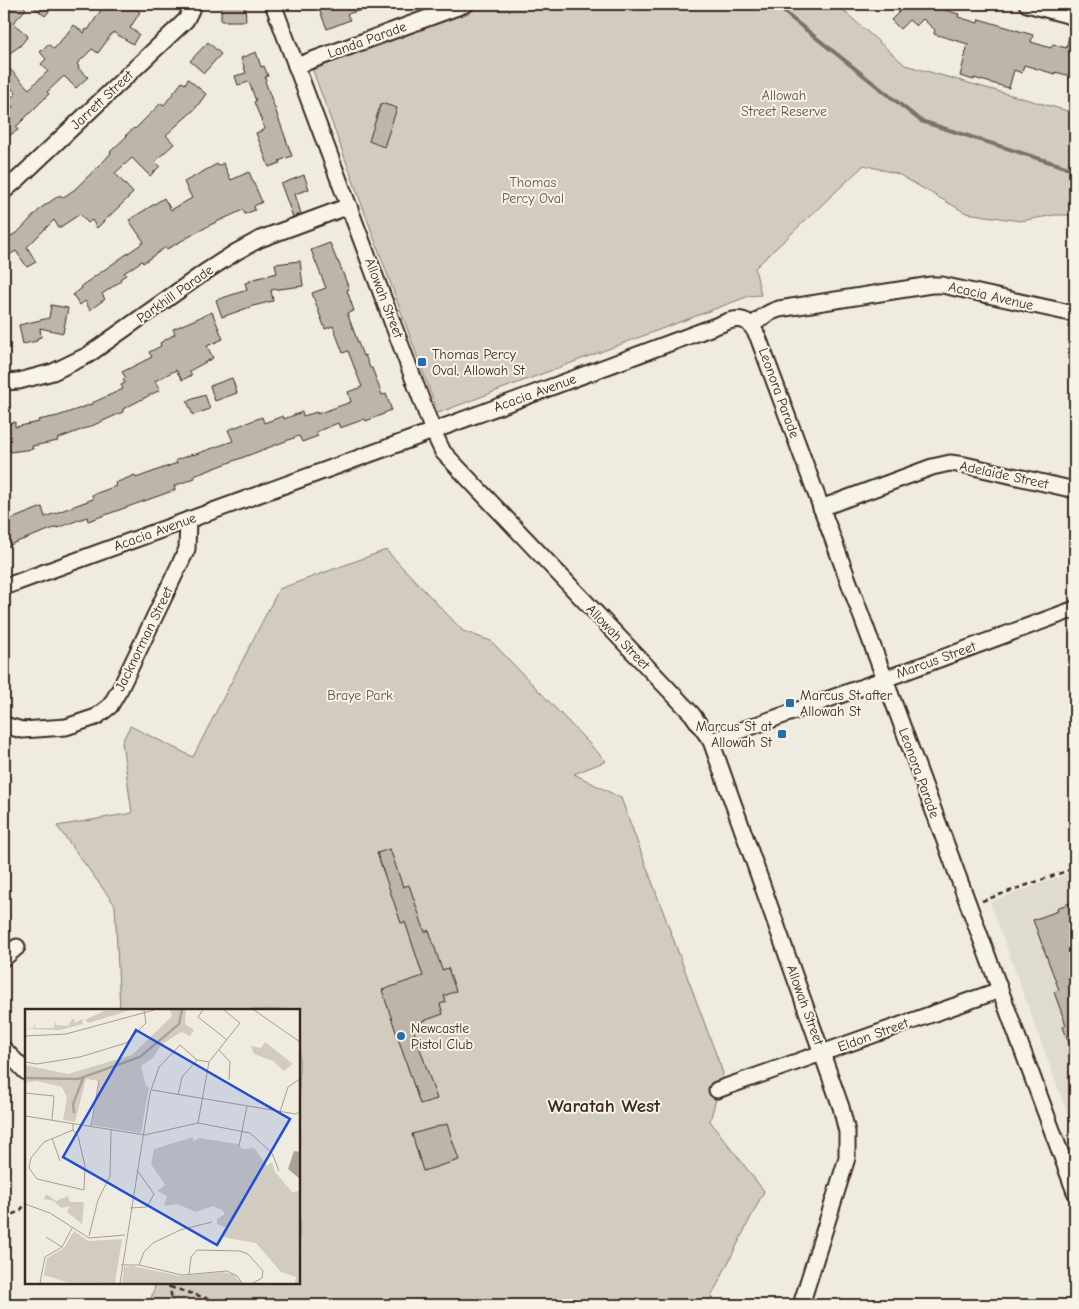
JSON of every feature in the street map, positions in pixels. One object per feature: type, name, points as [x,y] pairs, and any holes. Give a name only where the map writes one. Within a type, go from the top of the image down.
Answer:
[{"type":"street","name":"Jarrett Street","points":[[4,190],[186,20],[194,4]]},
{"type":"street","name":"Allowah Street","points":[[273,4],[433,431],[443,452],[692,714],[711,741],[844,1115],[847,1132],[847,1158],[801,1305]]},
{"type":"street","name":"Landa Parade","points":[[296,66],[466,4]]},
{"type":"street","points":[[1027,4],[1075,18]]},
{"type":"street","name":"Parkhill Parade","points":[[4,382],[19,381],[53,372],[88,355],[236,252],[260,239],[349,206]]},
{"type":"street","name":"Acacia Avenue","points":[[4,588],[735,319],[747,322],[752,326],[761,317],[774,310],[931,285],[942,285],[1075,314]]},
{"type":"street","name":"Leonora Parade","points":[[752,326],[758,337],[1075,1192]]},
{"type":"street","name":"Adelaide Street","points":[[821,508],[932,467],[950,463],[1075,490]]},
{"type":"street","name":"Jacknorman Street","points":[[4,725],[22,730],[66,727],[96,717],[110,706],[187,549],[188,520]]},
{"type":"street","name":"Marcus Street","points":[[711,741],[1075,608]]},
{"type":"street","points":[[4,958],[17,947]]},
{"type":"street","name":"Eldon Street","points":[[717,1090],[1000,990]]},
{"type":"street","points":[[4,1049],[25,1071]]},
{"type":"path","points":[[969,906],[1075,868]]},
{"type":"path","points":[[4,1218],[20,1210],[25,1204]]},
{"type":"path","points":[[169,1284],[173,1305]]},
{"type":"path","points":[[170,1287],[230,1305]]},
{"type":"shaded area","points":[[1075,871],[1075,1126],[1072,1127],[990,902]]},
{"type":"green space","name":"Thomas Percy Oval","points":[[486,4],[836,4],[905,65],[1075,113],[1075,215],[1055,215],[1020,221],[966,213],[898,174],[864,165],[755,268],[761,295],[749,296],[438,413],[312,68]]},
{"type":"green space","name":"Braye Park","points":[[386,550],[463,631],[491,641],[606,761],[574,774],[621,798],[723,1073],[710,1121],[764,1191],[707,1305],[149,1305],[156,1284],[300,1284],[300,1009],[120,1009],[115,905],[57,826],[132,813],[122,742],[130,726],[193,757],[279,589]]},
{"type":"building","points":[[4,4],[21,4],[26,9],[13,23],[28,36],[20,46],[4,57]]},
{"type":"building","points":[[30,4],[55,4],[45,16]]},
{"type":"building","points":[[105,4],[115,4],[122,8],[126,4],[140,12],[130,28],[139,34],[133,44],[113,32],[98,53],[92,49],[77,64],[78,68],[88,77],[76,88],[64,76],[16,127],[18,130],[4,139],[4,119],[11,114],[9,111],[13,107],[8,101],[16,93],[4,81],[4,63],[29,89],[48,71],[41,64],[46,59],[40,52],[48,44],[54,49],[74,25],[84,33]]},
{"type":"building","points":[[221,4],[245,4],[246,21],[221,21]]},
{"type":"building","points":[[317,4],[373,4],[374,7],[347,14],[350,20],[327,29]]},
{"type":"building","points":[[893,4],[934,4],[938,8],[959,14],[958,17],[978,23],[979,19],[1033,35],[1031,42],[1051,48],[1053,44],[1066,48],[1072,26],[1075,26],[1075,77],[1055,72],[1055,74],[1024,65],[1022,73],[1014,70],[1009,88],[960,76],[968,44],[934,34],[935,30],[923,19],[916,26],[909,20],[900,29],[891,20],[900,11]]},
{"type":"building","points":[[208,42],[221,54],[204,73],[190,61]]},
{"type":"building","points":[[256,52],[261,67],[264,66],[268,76],[265,77],[265,81],[292,156],[269,167],[256,133],[265,129],[254,102],[256,101],[249,82],[238,85],[235,76],[246,73],[241,58]]},
{"type":"building","points":[[188,79],[206,94],[195,109],[166,135],[174,144],[155,161],[160,166],[150,176],[132,158],[115,173],[133,193],[125,201],[97,228],[92,220],[88,223],[80,214],[59,228],[54,220],[27,247],[36,262],[27,267],[16,251],[4,258],[4,240],[16,234],[41,208],[60,195],[62,198],[74,190],[101,164],[126,135],[135,129],[161,103],[164,105],[182,82],[185,84]]},
{"type":"building","points":[[381,103],[397,108],[384,147],[369,141]]},
{"type":"building","points":[[223,163],[231,180],[249,172],[262,202],[254,206],[255,210],[245,214],[243,210],[212,224],[167,249],[166,247],[124,273],[126,275],[120,279],[121,281],[102,294],[105,299],[90,310],[85,301],[80,305],[73,295],[82,288],[81,286],[144,242],[129,220],[164,198],[171,210],[192,198],[184,182],[217,164],[218,166]]},
{"type":"building","points":[[304,175],[309,189],[295,194],[301,214],[293,217],[281,184]]},
{"type":"building","points":[[330,243],[349,289],[347,290],[354,311],[347,313],[363,356],[365,355],[370,368],[372,368],[382,395],[386,394],[391,410],[366,421],[365,419],[340,428],[338,423],[316,432],[318,436],[302,442],[299,436],[194,476],[195,478],[174,486],[175,490],[88,521],[87,517],[57,527],[14,543],[4,549],[4,522],[42,507],[45,517],[93,499],[92,495],[116,486],[115,483],[135,475],[136,478],[177,463],[176,460],[233,441],[228,430],[262,417],[264,423],[283,416],[284,419],[302,412],[303,416],[317,412],[317,414],[351,402],[348,392],[362,387],[348,351],[343,353],[333,326],[325,329],[312,293],[326,288],[311,250]]},
{"type":"building","points":[[300,261],[303,286],[271,290],[273,301],[222,317],[216,300],[247,290],[245,283],[250,282],[250,280],[277,273],[275,264]]},
{"type":"building","points":[[51,305],[68,308],[63,333],[40,328],[41,337],[37,338],[37,341],[23,344],[19,325],[49,318]]},
{"type":"building","points":[[212,312],[223,339],[207,346],[213,358],[191,370],[192,375],[182,380],[176,370],[155,381],[160,390],[123,409],[123,412],[57,439],[58,441],[32,446],[33,449],[10,452],[4,424],[15,422],[15,427],[39,422],[38,420],[58,416],[92,404],[123,389],[121,385],[125,383],[123,379],[126,378],[122,372],[152,357],[149,352],[161,346],[160,343],[175,334],[173,329]]},
{"type":"building","points":[[232,378],[237,393],[215,401],[210,386]]},
{"type":"building","points":[[205,395],[210,409],[193,415],[187,401]]},
{"type":"building","points":[[390,849],[403,887],[409,885],[425,932],[429,930],[442,970],[448,968],[456,991],[444,996],[446,1002],[440,1004],[443,1014],[412,1025],[437,1099],[420,1104],[382,990],[423,976],[405,922],[401,923],[377,853]]},
{"type":"building","points":[[1075,901],[1074,1057],[1063,1027],[1066,1025],[1054,992],[1059,990],[1033,920],[1058,911],[1057,908]]},
{"type":"building","points":[[447,1124],[459,1160],[423,1171],[412,1134]]},
{"type":"waterway","points":[[776,4],[921,121],[1075,170]]},
{"type":"place","name":"Thomas Percy Oval, Allowah St","points":[[422,362]]},
{"type":"place","name":"Marcus St after Allowah St","points":[[790,703]]},
{"type":"place","name":"Marcus St at Allowah St","points":[[782,734]]},
{"type":"place","name":"Newcastle Pistol Club","points":[[401,1036]]},
{"type":"district","name":"Waratah West","points":[[604,1106]]},
{"type":"park label","name":"Allowah Street Reserve","points":[[784,104]]}]
